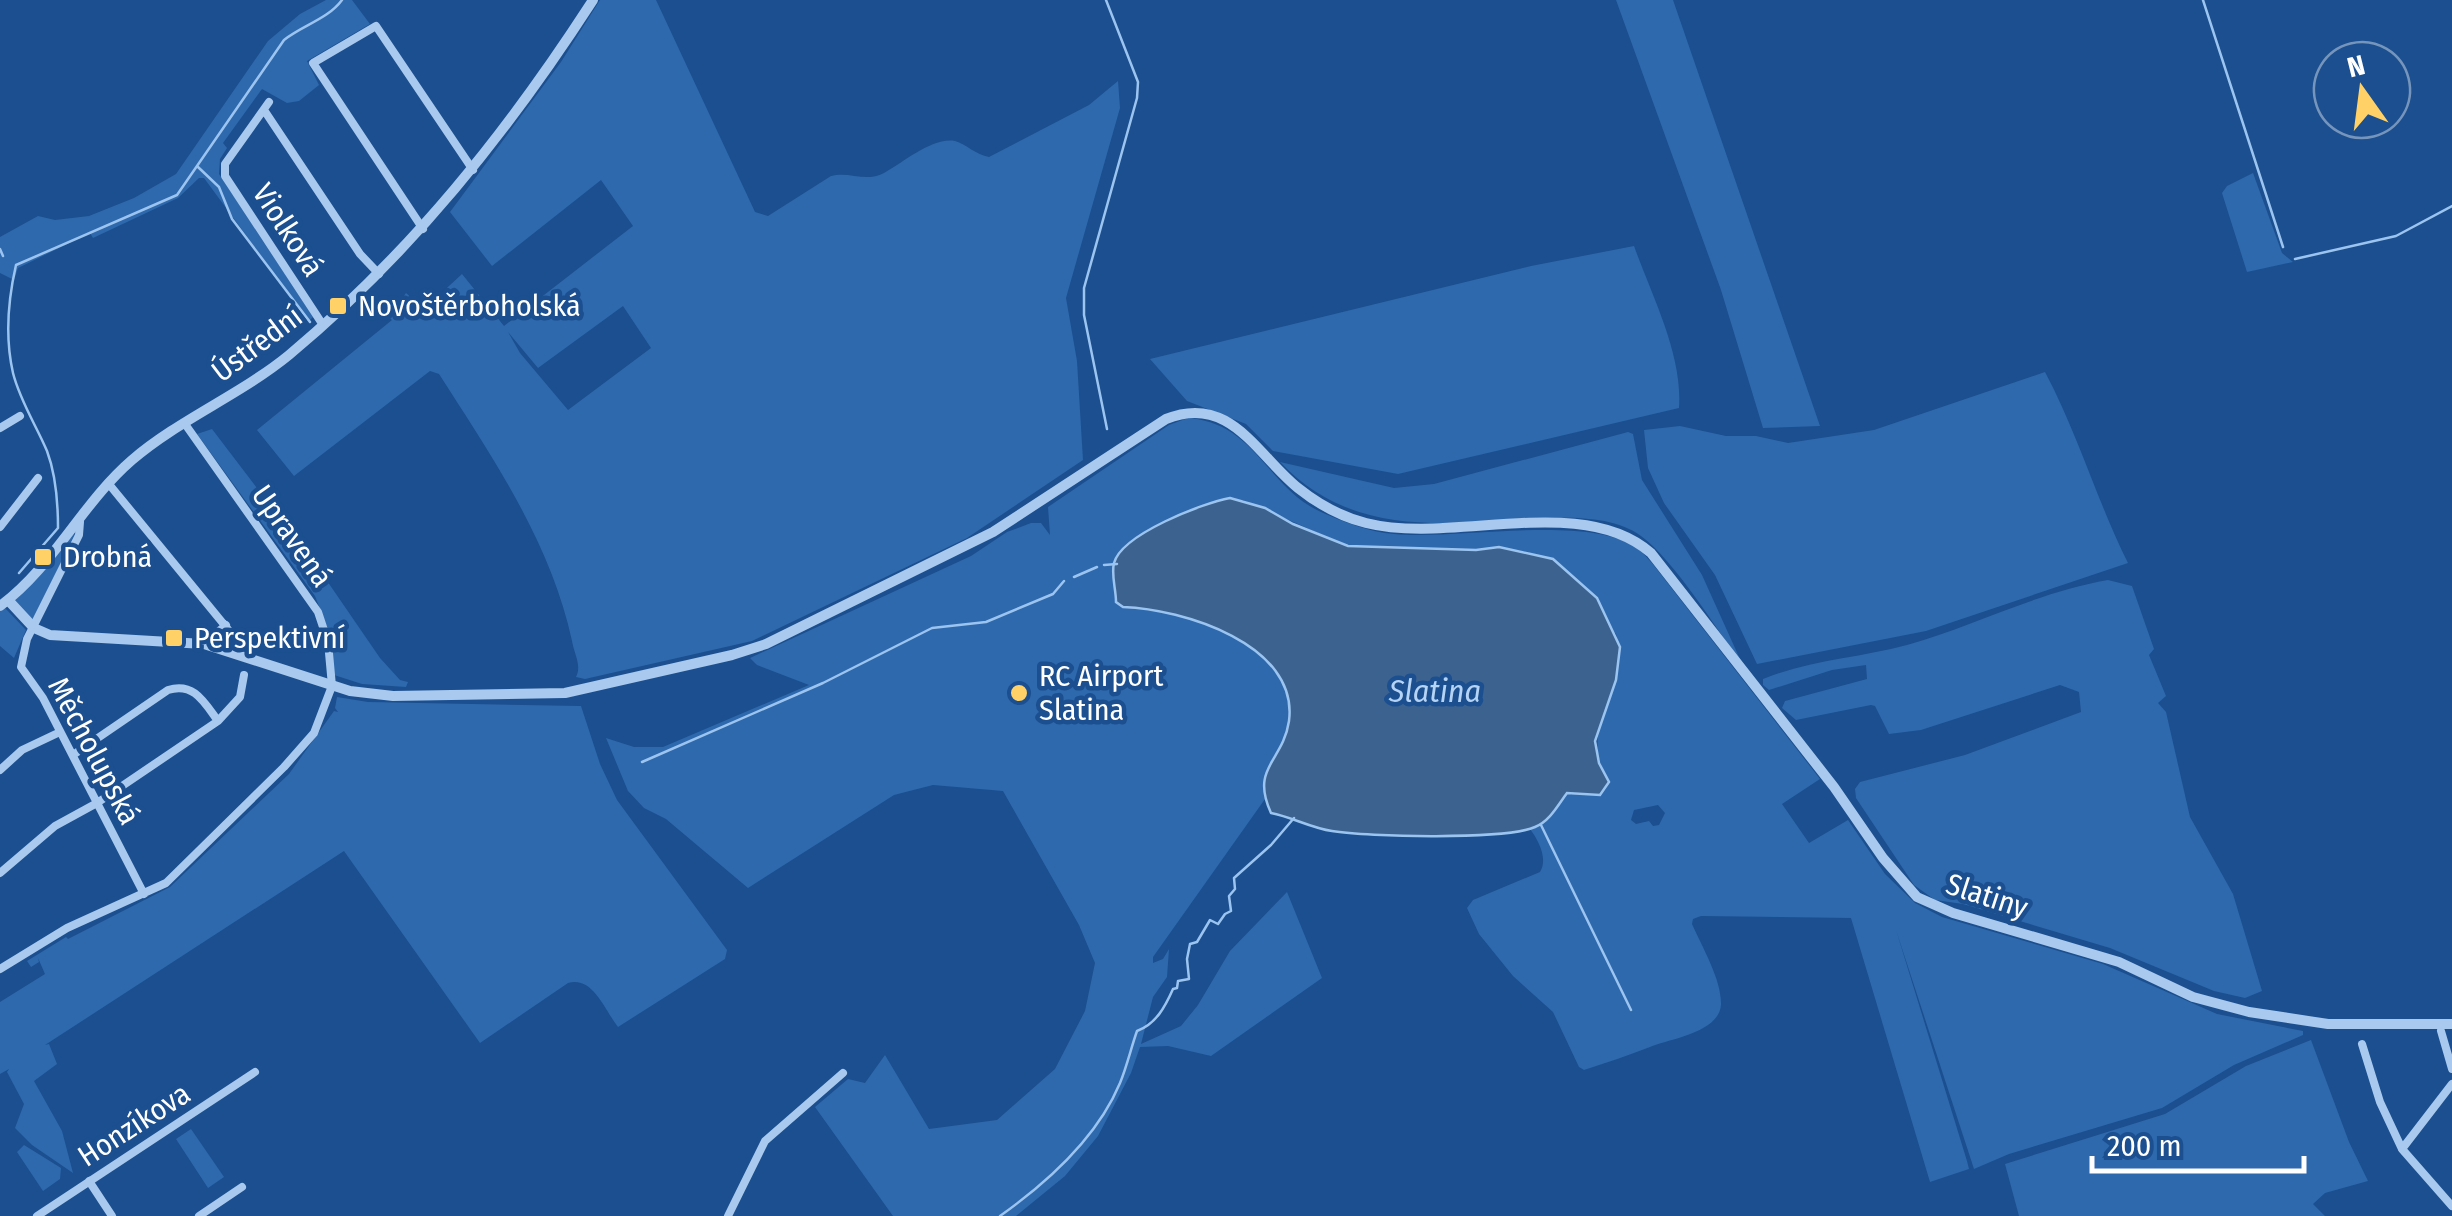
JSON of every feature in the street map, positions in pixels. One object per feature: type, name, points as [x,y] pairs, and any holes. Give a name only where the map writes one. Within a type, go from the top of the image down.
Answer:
[{"type":"street","name":"Ústřední","points":[[4,603],[35,574],[108,484],[157,440],[239,392],[323,324],[423,229],[473,170],[593,0]]},
{"type":"street","points":[[423,229],[314,63],[376,26],[473,170]]},
{"type":"street","name":"Violková","points":[[323,324],[225,176],[225,164],[267,106],[360,254],[379,274]]},
{"type":"street","name":"Slatiny","points":[[34,628],[50,635],[204,644],[350,691],[392,696],[565,693],[749,650],[993,532],[1166,419],[1184,412],[1207,414],[1238,428],[1295,486],[1332,510],[1366,523],[1408,528],[1585,524],[1626,534],[1651,553],[1917,898],[1953,913],[2120,962],[2212,1003],[2296,1022],[2452,1024]]},
{"type":"street","points":[[0,428],[20,416]]},
{"type":"street","name":"Upravená","points":[[186,424],[309,596],[328,642],[332,686]]},
{"type":"street","points":[[0,526],[38,478]]},
{"type":"street","points":[[108,484],[240,644]]},
{"type":"street","name":"Měcholupská","points":[[80,522],[78,535],[25,644],[21,667],[43,698],[144,894]]},
{"type":"street","points":[[4,603],[34,628]]},
{"type":"street","points":[[204,644],[226,625]]},
{"type":"street","points":[[2,868],[55,826],[97,803],[218,720],[234,707],[244,674]]},
{"type":"street","points":[[0,969],[67,928],[166,883],[179,872],[314,733],[332,686]]},
{"type":"street","points":[[73,755],[178,687],[199,695],[218,720]]},
{"type":"street","points":[[0,770],[22,750],[60,732]]},
{"type":"street","points":[[2441,1032],[2452,1069]]},
{"type":"street","points":[[2362,1044],[2380,1102],[2402,1149],[2452,1206]]},
{"type":"street","name":"Honzíkova","points":[[37,1216],[256,1072]]},
{"type":"street","points":[[728,1216],[765,1141],[843,1072]]},
{"type":"street","points":[[2402,1149],[2452,1084]]},
{"type":"street","points":[[90,1181],[112,1216]]},
{"type":"street","points":[[198,1216],[242,1187]]},
{"type":"shaded area","points":[[326,0],[352,0],[370,24],[307,61],[319,85],[299,101],[287,103],[262,89],[223,143],[227,148],[220,159],[219,174],[313,317],[309,321],[204,178],[199,178],[178,198],[93,238],[90,233],[18,268],[14,280],[0,273],[0,237],[38,216],[55,220],[89,216],[134,198],[176,174],[268,41],[300,14]]},
{"type":"shaded area","points":[[600,0],[656,0],[755,212],[768,216],[831,176],[877,176],[937,143],[955,141],[989,157],[1089,105],[1118,81],[1120,108],[1066,298],[1077,361],[1083,460],[967,538],[752,641],[585,679],[576,677],[578,664],[562,605],[535,536],[439,374],[430,371],[294,476],[257,430],[392,320],[388,317],[406,293],[424,309],[462,274],[504,326],[633,226],[601,180],[492,266],[450,212],[561,62]],"holes":[[[623,306],[651,348],[568,410],[520,353],[508,332],[538,368]]]},
{"type":"shaded area","points":[[1616,0],[1673,0],[1820,426],[1763,428],[1721,290]]},
{"type":"shaded area","points":[[2253,173],[2282,253],[2293,262],[2247,272],[2222,193],[2227,186]]},
{"type":"shaded area","points":[[1634,246],[1671,347],[1679,408],[1398,474],[1273,451],[1246,424],[1187,401],[1150,359],[1531,266]]},
{"type":"shaded area","points":[[2045,372],[2128,563],[1926,631],[1757,664],[1715,575],[1664,503],[1648,468],[1644,430],[1680,426],[1788,443],[1874,430]]},
{"type":"shaded area","points":[[1188,418],[1230,431],[1303,501],[1366,529],[1420,535],[1519,530],[1585,532],[1614,537],[1636,547],[1820,779],[1782,804],[1809,843],[1848,820],[1885,874],[1915,903],[1942,917],[2103,964],[2217,1014],[2303,1031],[2303,1035],[2234,1065],[2162,1108],[2009,1154],[1974,1169],[1896,930],[1969,1169],[1930,1182],[1851,918],[1701,916],[1693,919],[1692,924],[1718,985],[1718,1015],[1692,1034],[1584,1070],[1553,1012],[1513,976],[1479,934],[1467,908],[1473,900],[1540,872],[1543,856],[1530,829],[1545,821],[1567,793],[1583,795],[1606,774],[1599,758],[1598,741],[1616,670],[1616,634],[1528,552],[1494,547],[1476,550],[1348,546],[1243,500],[1178,516],[1121,550],[1113,574],[1116,603],[1123,607],[1203,624],[1255,651],[1274,669],[1286,692],[1289,718],[1266,776],[1265,799],[1153,957],[1153,963],[1163,959],[1169,949],[1167,977],[1153,997],[1141,1044],[1181,1026],[1230,951],[1287,892],[1322,978],[1211,1056],[1168,1046],[1140,1047],[1098,1136],[1065,1176],[1016,1216],[893,1216],[815,1107],[848,1079],[865,1083],[885,1055],[929,1129],[997,1120],[1055,1069],[1085,1011],[1095,963],[1079,925],[1003,791],[933,785],[894,795],[748,888],[666,819],[644,808],[628,791],[606,738],[634,747],[663,747],[809,685],[757,665],[750,658],[971,556],[1007,532],[1041,523],[1050,535],[1048,507],[1169,425]],"holes":[[[1658,805],[1665,813],[1659,825],[1653,826],[1649,821],[1636,824],[1631,820],[1634,810]]]},
{"type":"shaded area","points":[[212,429],[323,575],[380,658],[400,680],[408,682],[406,687],[362,684],[334,675],[331,637],[315,596],[197,434]]},
{"type":"shaded area","points":[[1628,432],[1633,434],[1642,480],[1702,575],[1744,668],[1668,562],[1641,536],[1620,525],[1582,518],[1438,523],[1371,515],[1339,504],[1309,487],[1280,462],[1394,488],[1434,484]]},
{"type":"shaded area","points":[[75,533],[33,622],[13,601]]},
{"type":"shaded area","points":[[2108,580],[2132,586],[2154,649],[2149,655],[2166,696],[2158,703],[2166,712],[2190,817],[2233,894],[2262,991],[2245,998],[2214,991],[2110,948],[1963,904],[1935,900],[1914,885],[1856,798],[1855,789],[1860,782],[1965,755],[2081,712],[2079,692],[2060,685],[1921,730],[1889,734],[1871,705],[1796,720],[1782,708],[1785,701],[1867,679],[1866,665],[1832,670],[1769,690],[1763,685],[1763,679],[1780,673],[1907,645],[2056,593]]},
{"type":"shaded area","points":[[5,608],[26,630],[14,658],[0,646],[0,611]]},
{"type":"shaded area","points":[[337,697],[368,702],[581,706],[600,764],[617,800],[727,950],[725,959],[618,1027],[591,989],[577,982],[568,983],[480,1043],[344,851],[45,1045],[49,1044],[57,1064],[34,1081],[62,1131],[73,1173],[32,1145],[15,1128],[24,1104],[7,1072],[9,1069],[0,1074],[0,1002],[45,974],[38,958],[39,962],[31,967],[27,961],[66,937],[170,887],[289,774],[334,711],[338,712]]},
{"type":"shaded area","points":[[2311,1040],[2368,1181],[2325,1193],[2313,1204],[2325,1216],[2019,1216],[2005,1164],[2165,1114],[2246,1066]]},
{"type":"shaded area","points":[[191,1129],[224,1177],[208,1188],[176,1139]]},
{"type":"shaded area","points":[[24,1145],[61,1168],[60,1179],[43,1191],[17,1152]]},
{"type":"water","name":"Slatina","points":[[1230,498],[1265,508],[1348,546],[1476,550],[1499,547],[1553,559],[1597,598],[1620,647],[1616,680],[1595,741],[1599,763],[1609,782],[1600,795],[1567,793],[1549,817],[1535,827],[1467,836],[1324,830],[1271,813],[1265,798],[1266,774],[1289,721],[1287,694],[1276,671],[1232,636],[1175,615],[1123,607],[1116,602],[1114,563],[1132,541],[1184,513]]},
{"type":"waterway","points":[[19,573],[58,528],[50,460],[13,373],[8,319],[16,265],[177,195],[284,40],[330,12],[342,0]]},
{"type":"waterway","points":[[1106,0],[1138,82],[1137,98],[1084,288],[1084,315],[1107,429]]},
{"type":"waterway","points":[[2203,0],[2283,247]]},
{"type":"waterway","points":[[198,167],[219,187],[232,219],[310,322]]},
{"type":"waterway","points":[[2295,259],[2396,236],[2452,206]]},
{"type":"waterway","points":[[0,249],[3,256]]},
{"type":"waterway","points":[[1104,565],[1117,564]]},
{"type":"waterway","points":[[1074,577],[1097,567]]},
{"type":"waterway","points":[[642,762],[823,683],[932,628],[986,622],[1053,594],[1064,581]]},
{"type":"waterway","points":[[1000,1216],[1036,1189],[1085,1140],[1120,1083],[1137,1031],[1159,1014],[1178,981],[1189,979],[1190,944],[1197,942],[1210,920],[1218,924],[1231,911],[1229,896],[1235,889],[1234,878],[1294,818]]},
{"type":"waterway","points":[[1541,825],[1631,1010]]},
{"type":"place","name":"Novoštěrboholská","points":[[338,306]]},
{"type":"place","name":"Drobná","points":[[43,557]]},
{"type":"place","name":"Perspektivní","points":[[174,638]]},
{"type":"place","name":"RC Airport Slatina","points":[[1019,693]]}]
